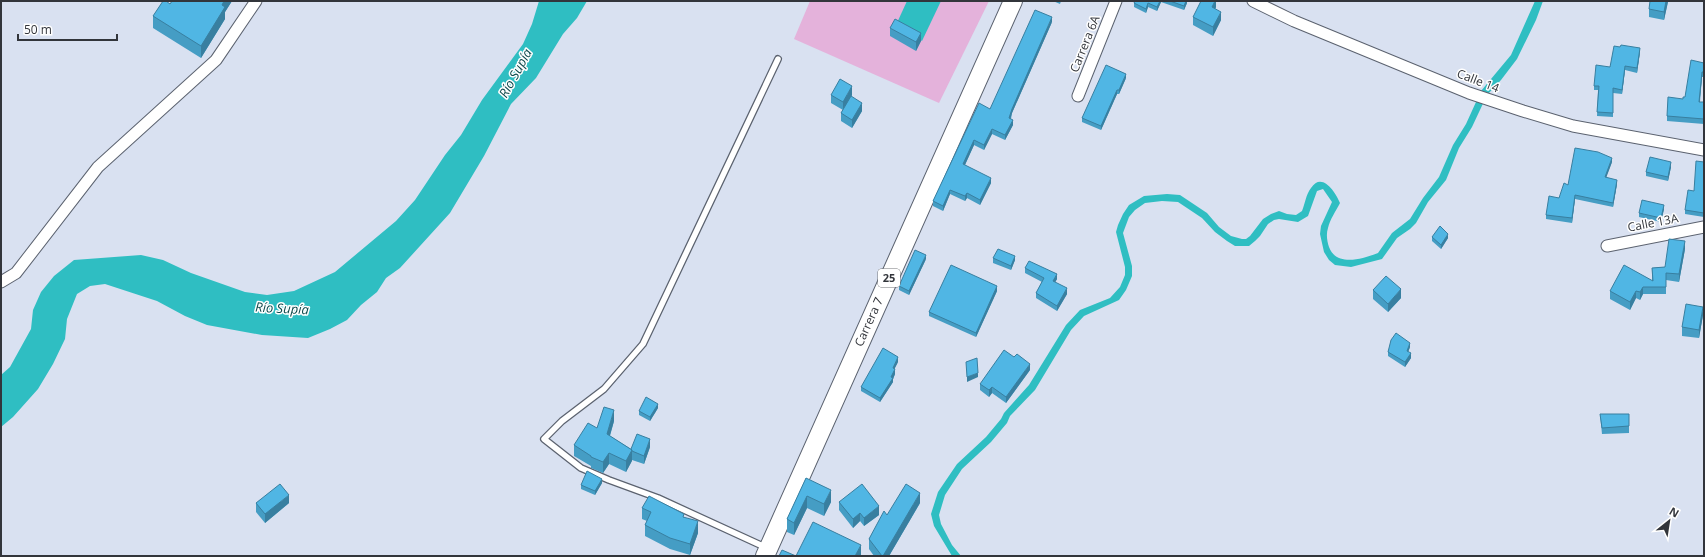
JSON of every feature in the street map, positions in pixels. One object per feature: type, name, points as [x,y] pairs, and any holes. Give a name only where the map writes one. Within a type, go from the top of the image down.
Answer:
[{"type":"main road","name":"Carrera 7","points":[[766,552],[1013,1]]},
{"type":"street","points":[[1,282],[16,273],[98,167],[216,60],[256,1]]},
{"type":"street","name":"Carrera 6A","points":[[1078,96],[1116,1]]},
{"type":"street","name":"Calle 14","points":[[1254,1],[1294,21],[1494,102],[1573,126],[1704,150]]},
{"type":"street","name":"Calle 13A","points":[[1607,246],[1704,227]]},
{"type":"lane","points":[[766,552],[658,498],[608,480],[581,468],[544,440],[562,421],[604,389],[643,344],[778,59]]},
{"type":"shaded area","points":[[810,1],[989,1],[939,103],[794,39]]},
{"type":"water","name":"Río Supía","points":[[539,1],[587,1],[577,18],[563,34],[536,78],[511,104],[484,156],[450,213],[400,268],[386,278],[377,292],[361,305],[347,320],[308,338],[262,335],[207,325],[185,316],[157,301],[105,284],[90,286],[77,294],[67,319],[65,339],[53,364],[38,389],[13,417],[1,427],[1,375],[10,367],[31,329],[33,310],[41,292],[54,276],[74,260],[141,255],[163,260],[191,273],[245,292],[267,295],[294,291],[335,272],[396,221],[415,200],[445,155],[461,135],[482,100],[523,44],[532,24]]},
{"type":"water","points":[[907,1],[941,1],[922,41],[896,25]]},
{"type":"water","points":[[1535,1],[1543,1],[1536,20],[1517,59],[1487,95],[1472,127],[1459,148],[1446,180],[1428,202],[1416,223],[1397,238],[1382,259],[1351,267],[1335,265],[1329,260],[1324,252],[1320,234],[1321,226],[1332,202],[1323,189],[1317,191],[1308,216],[1298,222],[1279,219],[1274,220],[1268,224],[1260,236],[1249,246],[1235,246],[1215,232],[1202,218],[1178,202],[1162,201],[1145,203],[1135,210],[1129,217],[1123,233],[1132,266],[1132,276],[1126,290],[1119,300],[1084,316],[1071,330],[1035,390],[1010,416],[1007,423],[991,442],[962,469],[945,495],[939,515],[941,524],[952,545],[961,556],[952,556],[934,526],[931,514],[938,492],[957,464],[986,437],[1004,413],[1029,385],[1066,325],[1080,310],[1110,298],[1120,287],[1125,275],[1125,267],[1116,232],[1123,214],[1129,205],[1144,196],[1167,194],[1180,195],[1207,213],[1219,227],[1231,236],[1246,239],[1263,219],[1271,214],[1279,211],[1296,215],[1302,211],[1309,190],[1315,183],[1320,182],[1328,185],[1332,189],[1340,203],[1330,221],[1327,233],[1328,245],[1332,253],[1338,257],[1350,260],[1378,253],[1392,233],[1410,219],[1423,198],[1439,177],[1453,145],[1466,124],[1481,91],[1511,55]]},
{"type":"building","points":[[163,1],[170,4],[172,1],[224,1],[222,5],[225,7],[201,46],[153,16]]},
{"type":"building","points":[[1135,1],[1160,1],[1157,7],[1148,3],[1146,9],[1134,3]]},
{"type":"building","points":[[1170,1],[1186,1],[1184,6]]},
{"type":"building","points":[[1201,1],[1215,1],[1212,7],[1221,12],[1213,27],[1193,17]]},
{"type":"building","points":[[1650,1],[1666,1],[1664,12],[1649,9]]},
{"type":"building","points":[[1035,10],[1052,17],[1012,109],[1009,118],[1013,120],[1005,135],[992,129],[984,145],[974,140],[963,164],[991,178],[980,200],[967,193],[965,196],[950,190],[943,206],[933,201],[979,103],[990,109]]},
{"type":"building","points":[[895,19],[921,33],[916,42],[890,28]]},
{"type":"building","points":[[1621,45],[1640,48],[1637,68],[1625,66],[1622,90],[1613,88],[1613,113],[1597,112],[1599,86],[1594,86],[1596,65],[1610,67],[1614,46],[1620,47]]},
{"type":"building","points":[[1691,60],[1704,63],[1699,102],[1704,102],[1704,119],[1667,116],[1668,97],[1683,99],[1683,97],[1685,97]]},
{"type":"building","points":[[1106,65],[1126,74],[1101,126],[1082,118]]},
{"type":"building","points":[[840,79],[852,86],[843,102],[831,95]]},
{"type":"building","points":[[851,96],[862,103],[852,120],[841,113]]},
{"type":"building","points":[[1575,148],[1598,152],[1612,158],[1605,177],[1617,180],[1613,203],[1575,195],[1572,218],[1546,215],[1549,196],[1559,198],[1564,183],[1568,185]]},
{"type":"building","points":[[1650,157],[1671,162],[1668,177],[1646,172]]},
{"type":"building","points":[[1696,161],[1704,162],[1704,213],[1685,210],[1688,190],[1694,191]]},
{"type":"building","points":[[1642,200],[1664,205],[1661,218],[1639,213]]},
{"type":"building","points":[[1440,226],[1448,234],[1441,245],[1432,237]]},
{"type":"building","points":[[1669,239],[1685,241],[1679,274],[1666,273],[1666,287],[1643,287],[1640,292],[1636,291],[1630,302],[1610,291],[1624,265],[1653,281],[1652,268],[1665,267]]},
{"type":"building","points":[[998,249],[1015,256],[1011,266],[993,258]]},
{"type":"building","points":[[915,250],[926,255],[909,291],[899,286]]},
{"type":"building","points":[[1029,261],[1057,274],[1053,281],[1067,288],[1057,306],[1036,293],[1044,278],[1025,268]]},
{"type":"building","points":[[951,265],[997,286],[976,333],[929,312]]},
{"type":"building","points":[[1386,276],[1401,289],[1388,304],[1373,290]]},
{"type":"building","points":[[1686,304],[1703,307],[1699,330],[1682,327]]},
{"type":"building","points":[[1396,333],[1410,343],[1407,351],[1411,353],[1405,362],[1388,352],[1391,340]]},
{"type":"building","points":[[883,348],[898,357],[893,368],[895,369],[891,377],[893,378],[880,398],[861,387]]},
{"type":"building","points":[[1004,350],[1014,357],[1017,354],[1030,364],[1006,397],[992,387],[989,390],[980,384]]},
{"type":"building","points":[[977,358],[978,373],[967,377],[966,362]]},
{"type":"building","points":[[646,397],[658,404],[650,417],[639,411]]},
{"type":"building","points":[[604,407],[614,410],[607,434],[632,450],[626,461],[609,453],[603,462],[591,457],[574,445],[588,423],[597,428]]},
{"type":"building","points":[[1600,414],[1629,414],[1629,426],[1602,428]]},
{"type":"building","points":[[637,434],[650,439],[644,456],[632,451],[631,449]]},
{"type":"building","points":[[587,471],[602,479],[595,491],[581,485]]},
{"type":"building","points":[[806,478],[831,490],[824,504],[807,496],[794,523],[787,519]]},
{"type":"building","points":[[280,484],[289,495],[265,514],[256,503]]},
{"type":"building","points":[[862,484],[879,506],[864,518],[860,513],[853,519],[839,502]]},
{"type":"building","points":[[906,484],[920,493],[882,556],[869,539],[884,511],[887,515]]},
{"type":"building","points":[[649,496],[684,514],[683,517],[698,521],[690,544],[670,538],[645,525],[651,512],[642,508]]},
{"type":"building","points":[[813,522],[861,545],[855,556],[796,556]]},
{"type":"building","points":[[782,550],[796,556],[779,556]]}]
